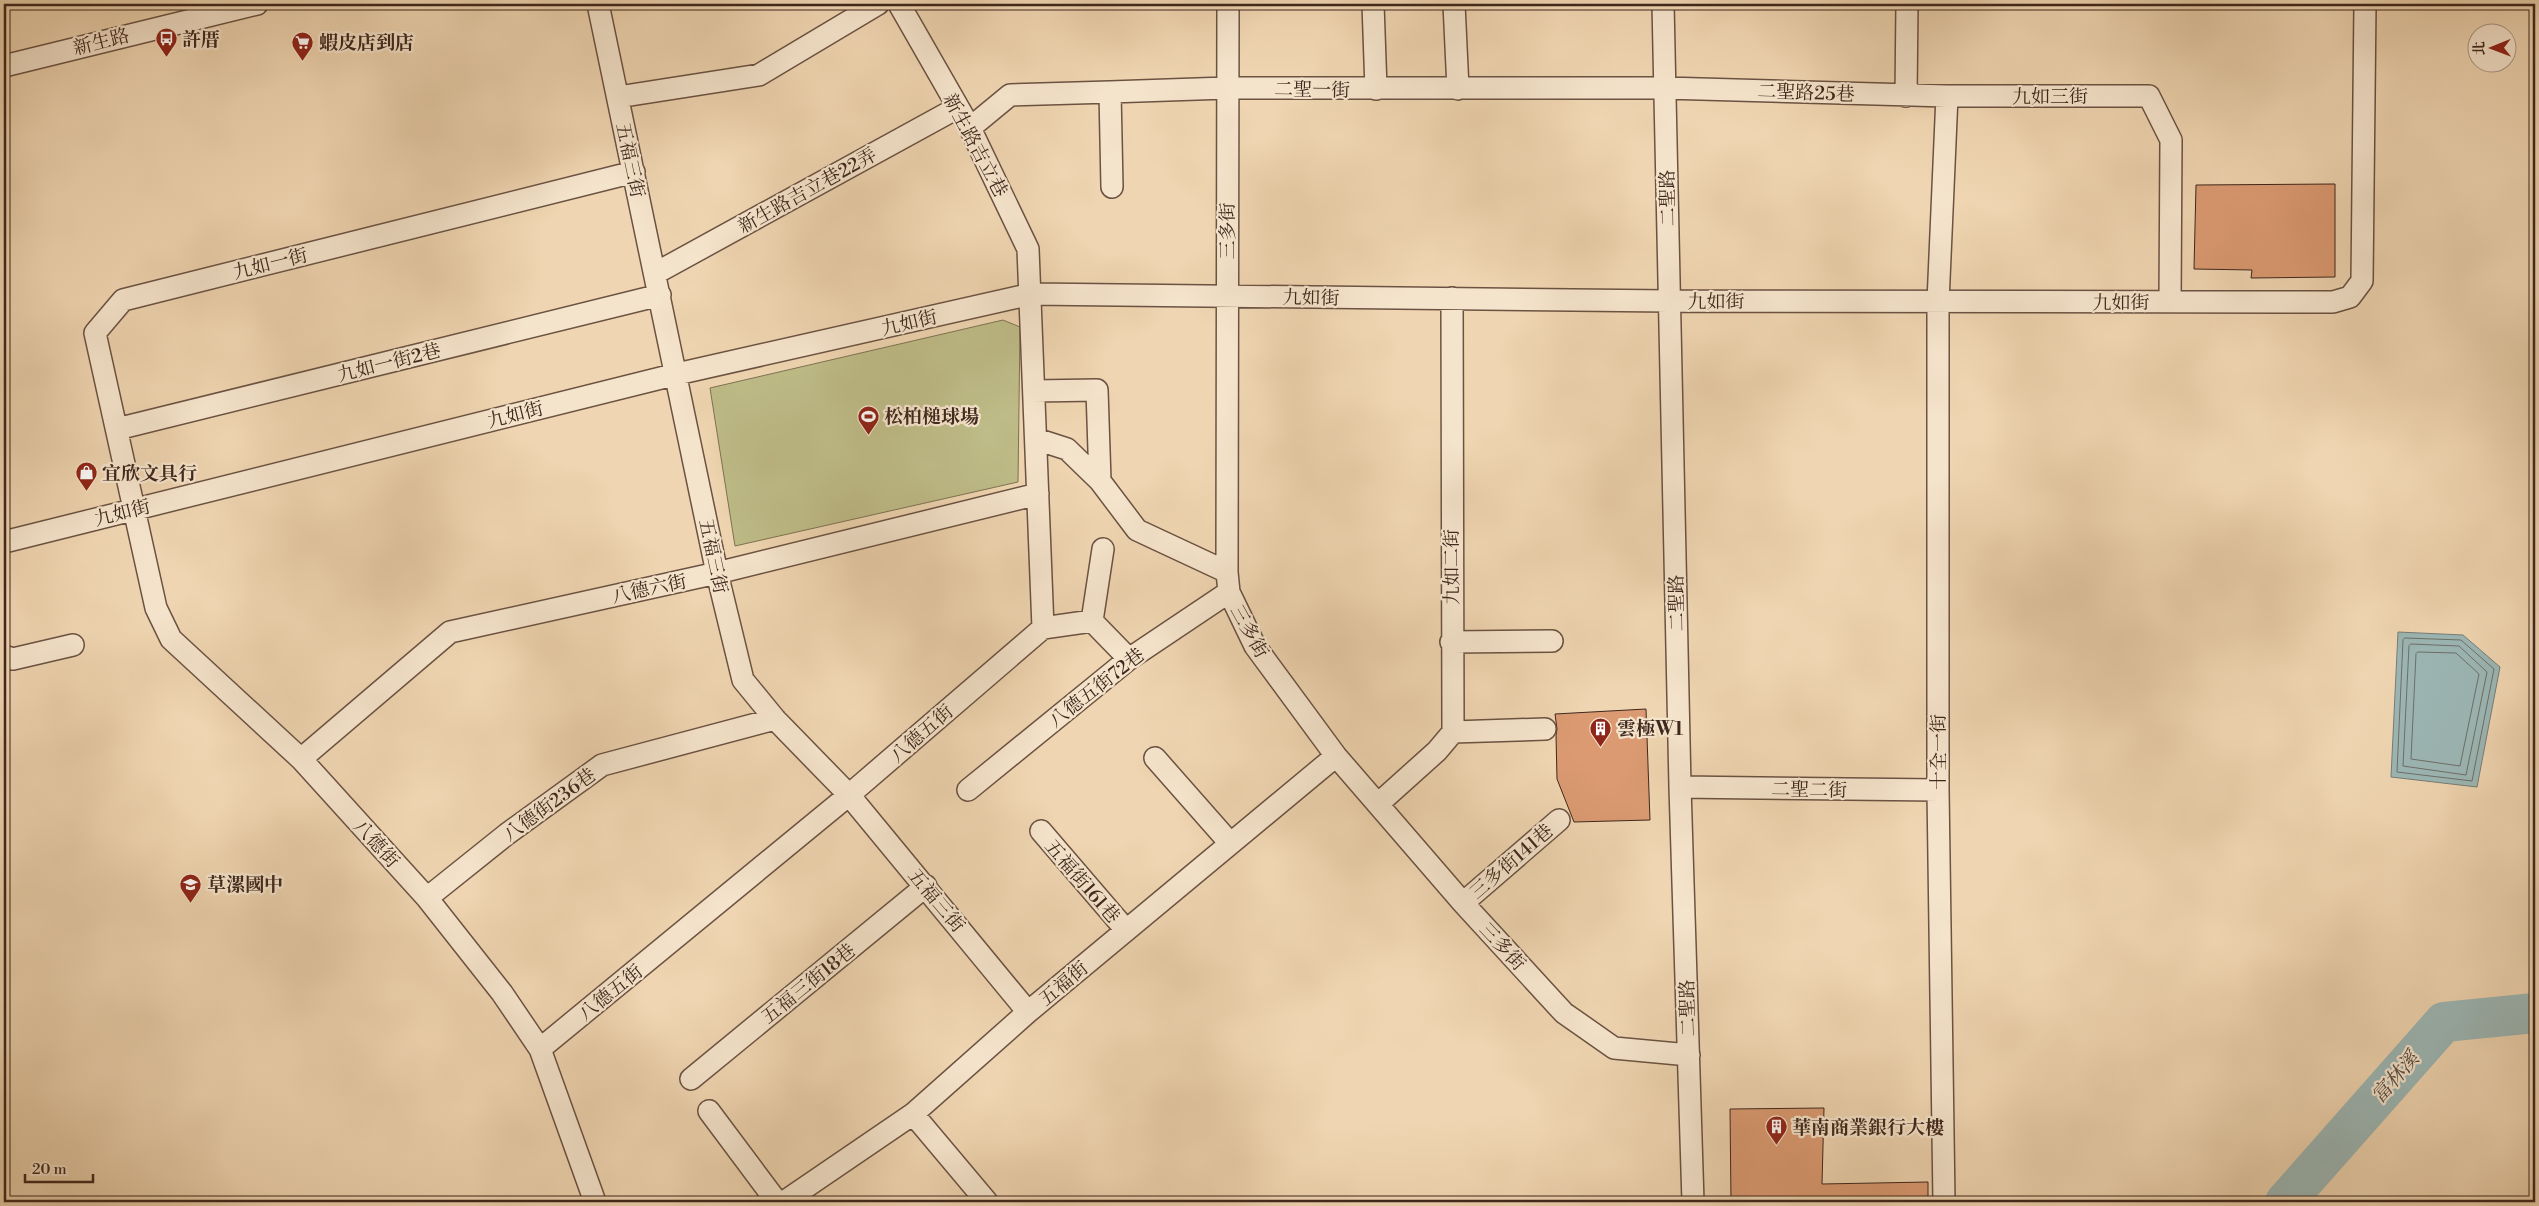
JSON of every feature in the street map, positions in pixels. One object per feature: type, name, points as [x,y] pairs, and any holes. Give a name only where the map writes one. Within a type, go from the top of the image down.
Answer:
[{"type":"street","name":"新生路","points":[[4,66],[257,4]]},
{"type":"street","name":"五福三街","points":[[598,4],[656,272],[717,573],[743,680],[775,719],[849,795],[1028,1012]]},
{"type":"street","points":[[618,97],[759,75],[878,4]]},
{"type":"street","name":"新生路吉立巷","points":[[899,4],[970,128],[1028,249],[1031,294]]},
{"type":"street","name":"三多街","points":[[1228,4],[1226,88],[1228,582],[1255,646],[1336,756],[1463,903],[1564,1013],[1614,1048],[1689,1055]]},
{"type":"street","points":[[1373,4],[1376,89]]},
{"type":"street","points":[[1454,4],[1458,89]]},
{"type":"street","name":"二聖路","points":[[1663,4],[1680,788],[1693,1202]]},
{"type":"street","points":[[1906,96],[1907,4]]},
{"type":"street","name":"九如街","points":[[4,542],[677,374],[1031,294],[1670,301],[2334,302],[2350,297],[2362,281],[2365,4]]},
{"type":"street","name":"二聖一街","points":[[970,128],[1010,95],[1226,88],[1665,88]]},
{"type":"street","name":"二聖路25巷","points":[[1665,88],[1947,96]]},
{"type":"street","points":[[1110,92],[1112,187]]},
{"type":"street","points":[[1938,302],[1947,96]]},
{"type":"street","name":"九如三街","points":[[1947,96],[2149,96],[2171,140],[2170,302]]},
{"type":"street","name":"新生路吉立巷22弄","points":[[656,272],[957,108]]},
{"type":"street","name":"九如一街","points":[[133,509],[95,333],[123,300],[634,172]]},
{"type":"street","points":[[1031,294],[1043,628],[1092,621]]},
{"type":"street","name":"九如一街2巷","points":[[117,429],[660,296]]},
{"type":"street","name":"九如二街","points":[[1452,298],[1451,642],[1453,732]]},
{"type":"street","name":"十全一街","points":[[1938,302],[1938,790],[1944,1202]]},
{"type":"street","points":[[1034,391],[1097,390],[1100,481]]},
{"type":"street","points":[[1036,439],[1067,449],[1100,481],[1137,530],[1228,582]]},
{"type":"street","name":"八德六街","points":[[301,759],[450,632],[717,573],[1038,494]]},
{"type":"street","name":"八德街","points":[[133,509],[156,608],[172,639],[301,759],[427,898],[502,993],[540,1049],[595,1202]]},
{"type":"street","points":[[1092,621],[1103,549]]},
{"type":"street","name":"八德五街72巷","points":[[968,790],[1129,659],[1228,582]]},
{"type":"street","points":[[1092,621],[1129,659]]},
{"type":"street","name":"八德五街","points":[[540,1049],[849,795],[1043,628]]},
{"type":"street","points":[[1451,642],[1552,641]]},
{"type":"street","points":[[4,656],[13,659],[73,645]]},
{"type":"street","name":"八德街236巷","points":[[427,898],[507,834],[602,765],[775,719]]},
{"type":"street","points":[[1378,804],[1437,751],[1453,732],[1545,729]]},
{"type":"street","name":"五福街","points":[[784,1202],[913,1114],[1028,1012],[1229,842],[1336,756]]},
{"type":"street","points":[[1155,758],[1229,842]]},
{"type":"street","name":"二聖二街","points":[[1680,788],[1938,790]]},
{"type":"street","name":"三多街141巷","points":[[1463,903],[1559,820]]},
{"type":"street","name":"五福街161巷","points":[[1040,831],[1126,930]]},
{"type":"street","name":"五福三街18巷","points":[[691,1078],[926,886]]},
{"type":"street","points":[[709,1111],[777,1202]]},
{"type":"street","points":[[913,1114],[987,1202]]},
{"type":"shaded area","name":"松柏槌球場","points":[[1003,320],[1020,327],[1018,482],[735,546],[710,388]]},
{"type":"water","points":[[2398,632],[2463,635],[2500,667],[2477,787],[2391,777]]},
{"type":"building","points":[[2335,184],[2335,277],[2251,278],[2252,270],[2194,269],[2196,185]]},
{"type":"building","name":"雲極W1","points":[[1646,709],[1650,820],[1574,822],[1557,779],[1557,729],[1555,714]]},
{"type":"building","name":"華南商業銀行大樓","points":[[1824,1108],[1822,1184],[1928,1182],[1928,1202],[1731,1202],[1730,1109]]},
{"type":"waterway","name":"富林溪","points":[[2285,1202],[2444,1022],[2535,1013]]},
{"type":"place","name":"許厝","points":[[166,58]]},
{"type":"place","name":"蝦皮店到店","points":[[303,61]]},
{"type":"place","name":"松柏槌球場","points":[[868,435]]},
{"type":"place","name":"宜欣文具行","points":[[86,492]]},
{"type":"place","name":"雲極W1","points":[[1601,747]]},
{"type":"place","name":"草漯國中","points":[[191,903]]},
{"type":"place","name":"華南商業銀行大樓","points":[[1776,1146]]}]
